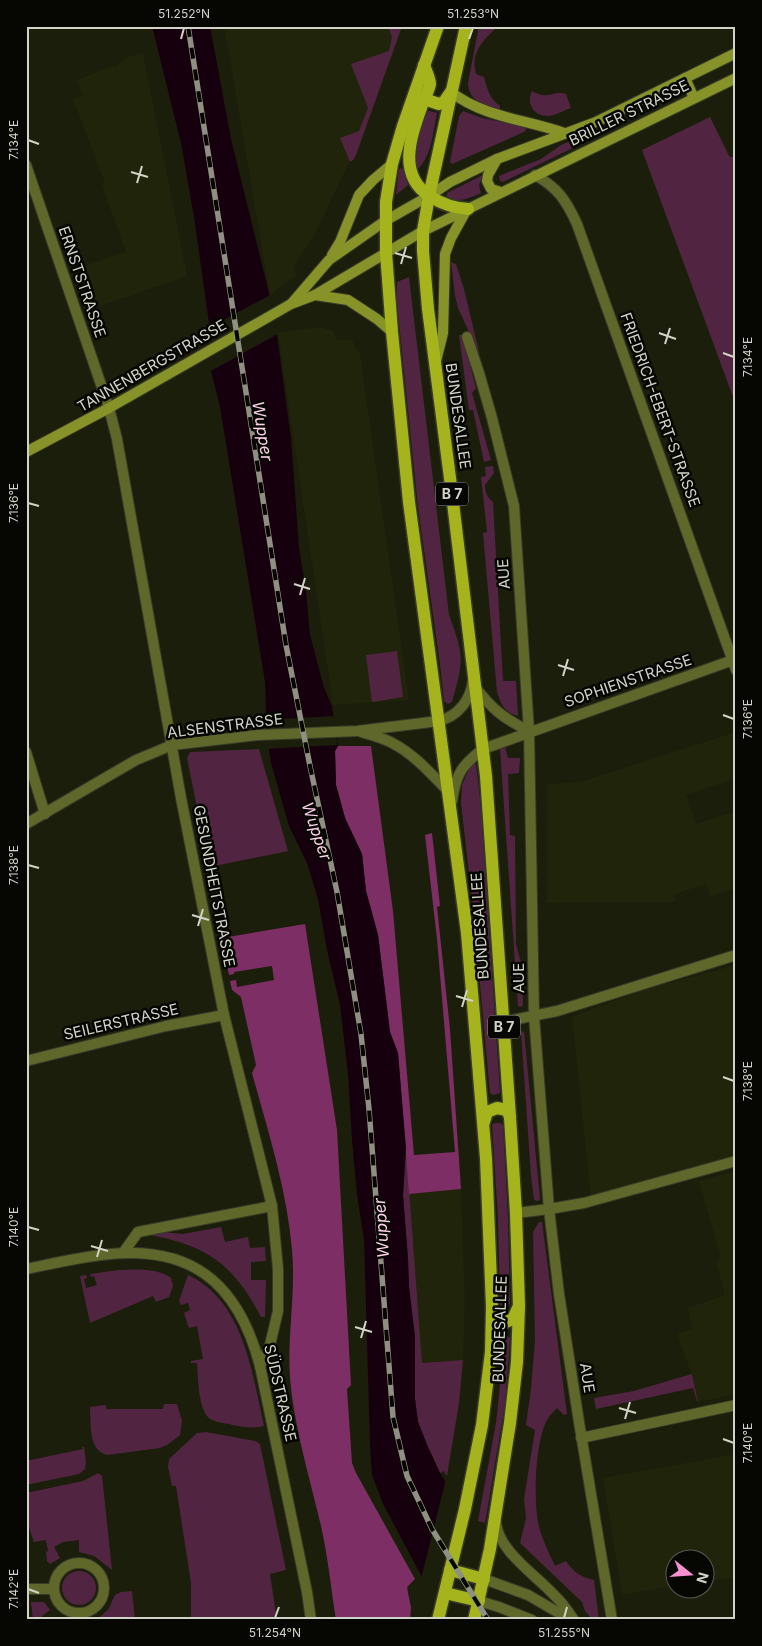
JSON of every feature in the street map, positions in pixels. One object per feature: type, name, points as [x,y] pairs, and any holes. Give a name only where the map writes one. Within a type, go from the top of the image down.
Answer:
[{"type":"main road","name":"B 7","points":[[386,253],[385,221],[388,180],[403,126],[438,26]]},
{"type":"main road","name":"B 7","points":[[423,231],[466,26]]},
{"type":"main road","name":"BRILLER STRASSE","points":[[329,260],[385,221],[450,182],[497,159],[596,122],[736,53]]},
{"type":"main road","points":[[424,65],[430,83],[410,145],[410,169],[418,187],[429,196],[448,205],[468,209]]},
{"type":"main road","points":[[685,78],[694,98]]},
{"type":"main road","name":"BRILLER STRASSE","points":[[291,304],[315,295],[423,231],[736,78]]},
{"type":"main road","points":[[424,99],[439,104],[444,102],[451,92],[463,101],[486,112],[544,126],[564,133]]},
{"type":"main road","points":[[497,159],[488,175],[487,181],[491,189],[501,192]]},
{"type":"main road","points":[[291,304],[329,260],[340,242],[359,195],[392,164]]},
{"type":"main road","name":"B 7","points":[[435,366],[443,333],[445,254],[451,238],[468,209]]},
{"type":"main road","name":"BUNDESALLEE","points":[[423,231],[423,264],[486,776],[516,1213],[519,1306],[514,1391],[490,1549],[474,1620]]},
{"type":"main road","name":"BUNDESALLEE","points":[[386,253],[407,483],[468,933],[484,1124],[489,1214],[492,1307],[491,1352],[487,1388],[466,1509],[439,1616]]},
{"type":"main road","points":[[315,295],[348,300],[377,319],[392,332]]},
{"type":"main road","name":"TANNENBERGSTRASSE","points":[[26,452],[110,408],[291,304]]},
{"type":"main road","points":[[484,1124],[487,1112],[497,1108],[507,1110],[510,1117]]},
{"type":"main road","points":[[492,1307],[494,1316],[503,1323],[513,1319],[519,1306]]},
{"type":"main road","points":[[450,1570],[484,1580]]},
{"type":"main road","points":[[445,1593],[478,1601]]},
{"type":"street","name":"ERNSTSTRASSE","points":[[26,165],[30,184],[110,408]]},
{"type":"street","name":"FRIEDRICH-EBERT-STRASSE","points":[[535,175],[563,196],[577,224],[735,663]]},
{"type":"street","name":"AUE","points":[[467,337],[490,409],[514,506],[529,732],[534,1016],[549,1210],[560,1302],[612,1620]]},
{"type":"street","name":"GESUNDHEITSTRASSE","points":[[110,408],[224,1015],[272,1206],[278,1269],[278,1311],[270,1345],[260,1366]]},
{"type":"street","name":"SOPHIENSTRASSE","points":[[451,807],[455,781],[463,767],[483,749],[735,663]]},
{"type":"street","name":"ALSENSTRASSE","points":[[26,824],[136,760],[172,745],[258,735],[357,731],[439,721],[449,718],[462,706],[474,681]]},
{"type":"street","points":[[474,681],[489,705],[500,715],[529,732]]},
{"type":"street","name":"ALSENSTRASSE","points":[[357,731],[394,743],[402,748],[430,772],[448,791]]},
{"type":"street","points":[[26,752],[45,814]]},
{"type":"street","points":[[503,1022],[557,1011],[736,955]]},
{"type":"street","name":"SEILERSTRASSE","points":[[26,1061],[166,1026],[224,1015]]},
{"type":"street","points":[[516,1213],[549,1210],[584,1203],[736,1161]]},
{"type":"street","points":[[123,1253],[138,1232],[272,1206]]},
{"type":"street","name":"SÜDSTRASSE","points":[[26,1269],[101,1255],[147,1253],[185,1262],[203,1272],[230,1298],[241,1314],[256,1348],[311,1620]]},
{"type":"street","points":[[581,1438],[736,1405]]},
{"type":"street","points":[[496,1510],[498,1533],[506,1546],[555,1596],[571,1616]]},
{"type":"street","points":[[81,1563],[96,1569],[104,1583],[102,1600],[90,1611],[82,1614],[66,1610],[56,1597],[54,1589],[59,1573],[65,1567],[72,1564],[81,1563]]},
{"type":"street","points":[[484,1580],[528,1595],[559,1612],[571,1616]]},
{"type":"street","points":[[26,1589],[54,1589]]},
{"type":"street","points":[[478,1601],[532,1620]]},
{"type":"street","points":[[507,1620],[519,1617],[532,1620]]},
{"type":"shaded area","points":[[224,26],[403,26],[361,140],[315,234],[293,269],[297,275],[270,295]]},
{"type":"shaded area","points":[[388,26],[402,26],[356,155],[350,162],[340,138],[359,131],[368,108],[351,64],[389,51],[392,37]]},
{"type":"shaded area","points":[[479,26],[498,26],[477,52],[475,66],[476,74],[484,77],[489,93],[500,106],[500,110],[478,102],[471,95],[469,89],[468,83]]},
{"type":"shaded area","points":[[143,53],[187,276],[92,309],[78,268],[126,252],[102,185],[105,183],[73,99],[83,95],[77,80],[113,66],[114,68],[128,57]]},
{"type":"shaded area","points":[[532,91],[542,95],[566,94],[571,108],[551,116],[538,114],[530,104]]},
{"type":"shaded area","points":[[426,110],[437,113],[427,156],[419,168],[416,168],[416,146]]},
{"type":"shaded area","points":[[463,111],[482,118],[522,126],[525,127],[526,131],[452,164],[450,162],[459,116]]},
{"type":"shaded area","points":[[710,117],[729,156],[736,159],[736,405],[642,150]]},
{"type":"shaded area","points":[[578,138],[579,145],[503,182],[500,181],[499,176],[541,159],[561,145]]},
{"type":"shaded area","points":[[402,168],[408,185],[396,195],[399,169]]},
{"type":"shaded area","points":[[483,175],[479,185],[481,193],[460,200],[447,198],[447,193]]},
{"type":"shaded area","points":[[451,262],[456,264],[464,289],[480,356],[458,308]]},
{"type":"shaded area","points":[[409,277],[449,615],[461,658],[456,688],[452,702],[448,704],[444,701],[418,507],[397,303],[397,282]]},
{"type":"shaded area","points":[[318,327],[334,331],[336,340],[352,339],[355,348],[360,354],[409,700],[333,705],[278,333]]},
{"type":"shaded area","points":[[459,335],[462,335],[476,388],[472,393],[491,460],[484,462],[473,410],[469,410]]},
{"type":"shaded area","points":[[493,466],[494,473],[485,485],[485,488],[487,495],[493,502],[503,681],[516,681],[518,716],[504,708],[497,692],[483,533],[487,532],[481,477],[486,476],[485,467]]},
{"type":"shaded area","points":[[397,651],[403,697],[372,702],[366,655]]},
{"type":"shaded area","points":[[736,732],[736,778],[686,795],[696,824],[736,811],[736,888],[710,896],[706,884],[675,894],[675,902],[547,903],[547,784],[580,782]]},
{"type":"shaded area","points":[[338,746],[371,746],[393,911],[414,1155],[455,1152],[437,939],[425,835],[432,833],[440,906],[437,907],[450,1029],[461,1189],[409,1194],[398,1053],[390,1032],[378,935],[366,891],[362,854],[345,818],[336,785],[335,751]]},
{"type":"shaded area","points":[[505,747],[508,758],[520,758],[519,773],[508,774],[510,835],[515,836],[516,944],[522,967],[523,1005],[521,1007],[518,1006],[500,749]]},
{"type":"shaded area","points":[[259,749],[288,851],[209,867],[187,758],[190,752]]},
{"type":"shaded area","points":[[476,764],[481,808],[500,1093],[493,1095],[490,1093],[461,803],[462,785],[471,765]]},
{"type":"shaded area","points":[[305,924],[337,1130],[351,1385],[347,1389],[352,1463],[415,1579],[407,1587],[411,1608],[410,1620],[336,1620],[328,1561],[292,1396],[289,1362],[293,1282],[290,1228],[276,1161],[252,1073],[256,1065],[241,997],[232,990],[230,981],[236,980],[237,987],[274,980],[272,966],[234,972],[234,974],[229,975],[222,938]]},
{"type":"shaded area","points":[[736,965],[736,1158],[591,1198],[572,1017],[639,991]]},
{"type":"shaded area","points":[[521,1031],[524,1032],[540,1199],[538,1201],[534,1200],[531,1176]]},
{"type":"shaded area","points":[[494,1123],[503,1125],[510,1304],[507,1309],[503,1309],[500,1306],[498,1218],[492,1125]]},
{"type":"shaded area","points":[[406,1148],[422,1363],[463,1360],[459,1403],[447,1476],[444,1471],[440,1473],[428,1447],[418,1422],[415,1399],[415,1337],[409,1287],[403,1195]]},
{"type":"shaded area","points":[[736,1171],[736,1394],[698,1402],[694,1381],[677,1334],[692,1329],[688,1308],[725,1295],[716,1261],[721,1259],[699,1181]]},
{"type":"shaded area","points":[[461,1189],[465,1301],[463,1360],[422,1363],[409,1194]]},
{"type":"shaded area","points":[[539,1222],[542,1222],[567,1414],[564,1415],[557,1408],[548,1418],[543,1430],[536,1472],[537,1516],[542,1537],[555,1566],[566,1561],[578,1574],[594,1580],[599,1620],[593,1620],[585,1611],[582,1602],[520,1543],[526,1518],[524,1499],[535,1430],[526,1425],[535,1340],[533,1232]]},
{"type":"shaded area","points":[[221,1227],[225,1242],[248,1237],[250,1248],[265,1247],[266,1261],[251,1262],[251,1280],[266,1280],[265,1317],[261,1317],[240,1284],[217,1260],[187,1245],[149,1235],[163,1232],[183,1234]]},
{"type":"shaded area","points":[[132,1269],[159,1272],[171,1278],[173,1286],[169,1297],[156,1302],[153,1296],[90,1323],[80,1276],[86,1275],[87,1278],[84,1279],[86,1288],[97,1285],[94,1276],[91,1277],[90,1274]]},
{"type":"shaded area","points":[[188,1275],[207,1287],[222,1302],[233,1320],[249,1362],[264,1426],[248,1427],[221,1423],[210,1419],[206,1415],[199,1393],[197,1363],[191,1363],[191,1361],[203,1359],[197,1326],[189,1328],[184,1313],[190,1310],[188,1303],[181,1305],[179,1301]]},
{"type":"shaded area","points":[[505,1334],[510,1338],[505,1404],[485,1523],[478,1521],[496,1423],[500,1385],[500,1338]]},
{"type":"shaded area","points":[[692,1374],[698,1402],[693,1388],[596,1409],[594,1398],[634,1391]]},
{"type":"shaded area","points":[[164,1404],[177,1404],[182,1421],[180,1435],[167,1445],[160,1448],[107,1455],[96,1448],[92,1436],[90,1407],[106,1405],[106,1409],[163,1409]]},
{"type":"shaded area","points":[[206,1432],[255,1441],[260,1444],[286,1570],[270,1574],[277,1620],[191,1620],[191,1583],[176,1486],[172,1486],[168,1467],[169,1459],[197,1433]]},
{"type":"shaded area","points":[[82,1447],[84,1447],[86,1462],[85,1469],[79,1474],[26,1485],[26,1461],[83,1449]]},
{"type":"shaded area","points":[[736,1454],[736,1577],[714,1581],[714,1548],[664,1548],[664,1588],[622,1595],[603,1478]]},
{"type":"shaded area","points":[[98,1473],[102,1476],[112,1570],[94,1556],[79,1552],[79,1540],[63,1542],[54,1547],[60,1558],[50,1564],[47,1561],[46,1540],[34,1542],[26,1519],[26,1493],[83,1481]]},
{"type":"shaded area","points":[[79,1571],[86,1572],[91,1576],[95,1581],[95,1595],[91,1600],[86,1604],[79,1605],[72,1604],[67,1600],[63,1595],[62,1588],[63,1581],[67,1576],[72,1572]]},
{"type":"shaded area","points":[[132,1591],[135,1620],[96,1620],[108,1610],[115,1595],[121,1592]]},
{"type":"shaded area","points":[[31,1602],[44,1602],[50,1610],[41,1617],[43,1620],[33,1620]]},
{"type":"water","name":"Wupper","points":[[152,26],[210,26],[231,139],[269,293],[277,335],[291,438],[299,548],[306,591],[310,635],[324,688],[332,706],[338,746],[335,751],[336,785],[345,818],[362,854],[366,891],[378,935],[390,1032],[398,1053],[406,1148],[403,1195],[409,1287],[415,1337],[415,1399],[418,1422],[440,1473],[529,1620],[423,1579],[383,1504],[372,1475],[364,1240],[357,1194],[348,1074],[340,1005],[327,950],[318,899],[307,863],[289,826],[271,763],[267,739],[265,682],[220,407],[211,371],[210,330],[194,217],[181,143]]},
{"type":"pier","points":[[270,295],[278,334],[209,372],[207,329]]},
{"type":"pier","points":[[335,716],[337,745],[266,749],[264,720]]},
{"type":"pier","points":[[446,1479],[532,1620],[445,1620],[421,1579]]},
{"type":"railway","points":[[188,26],[286,645],[337,892],[361,1034],[369,1109],[393,1417],[407,1476],[432,1529],[488,1620]]}]
